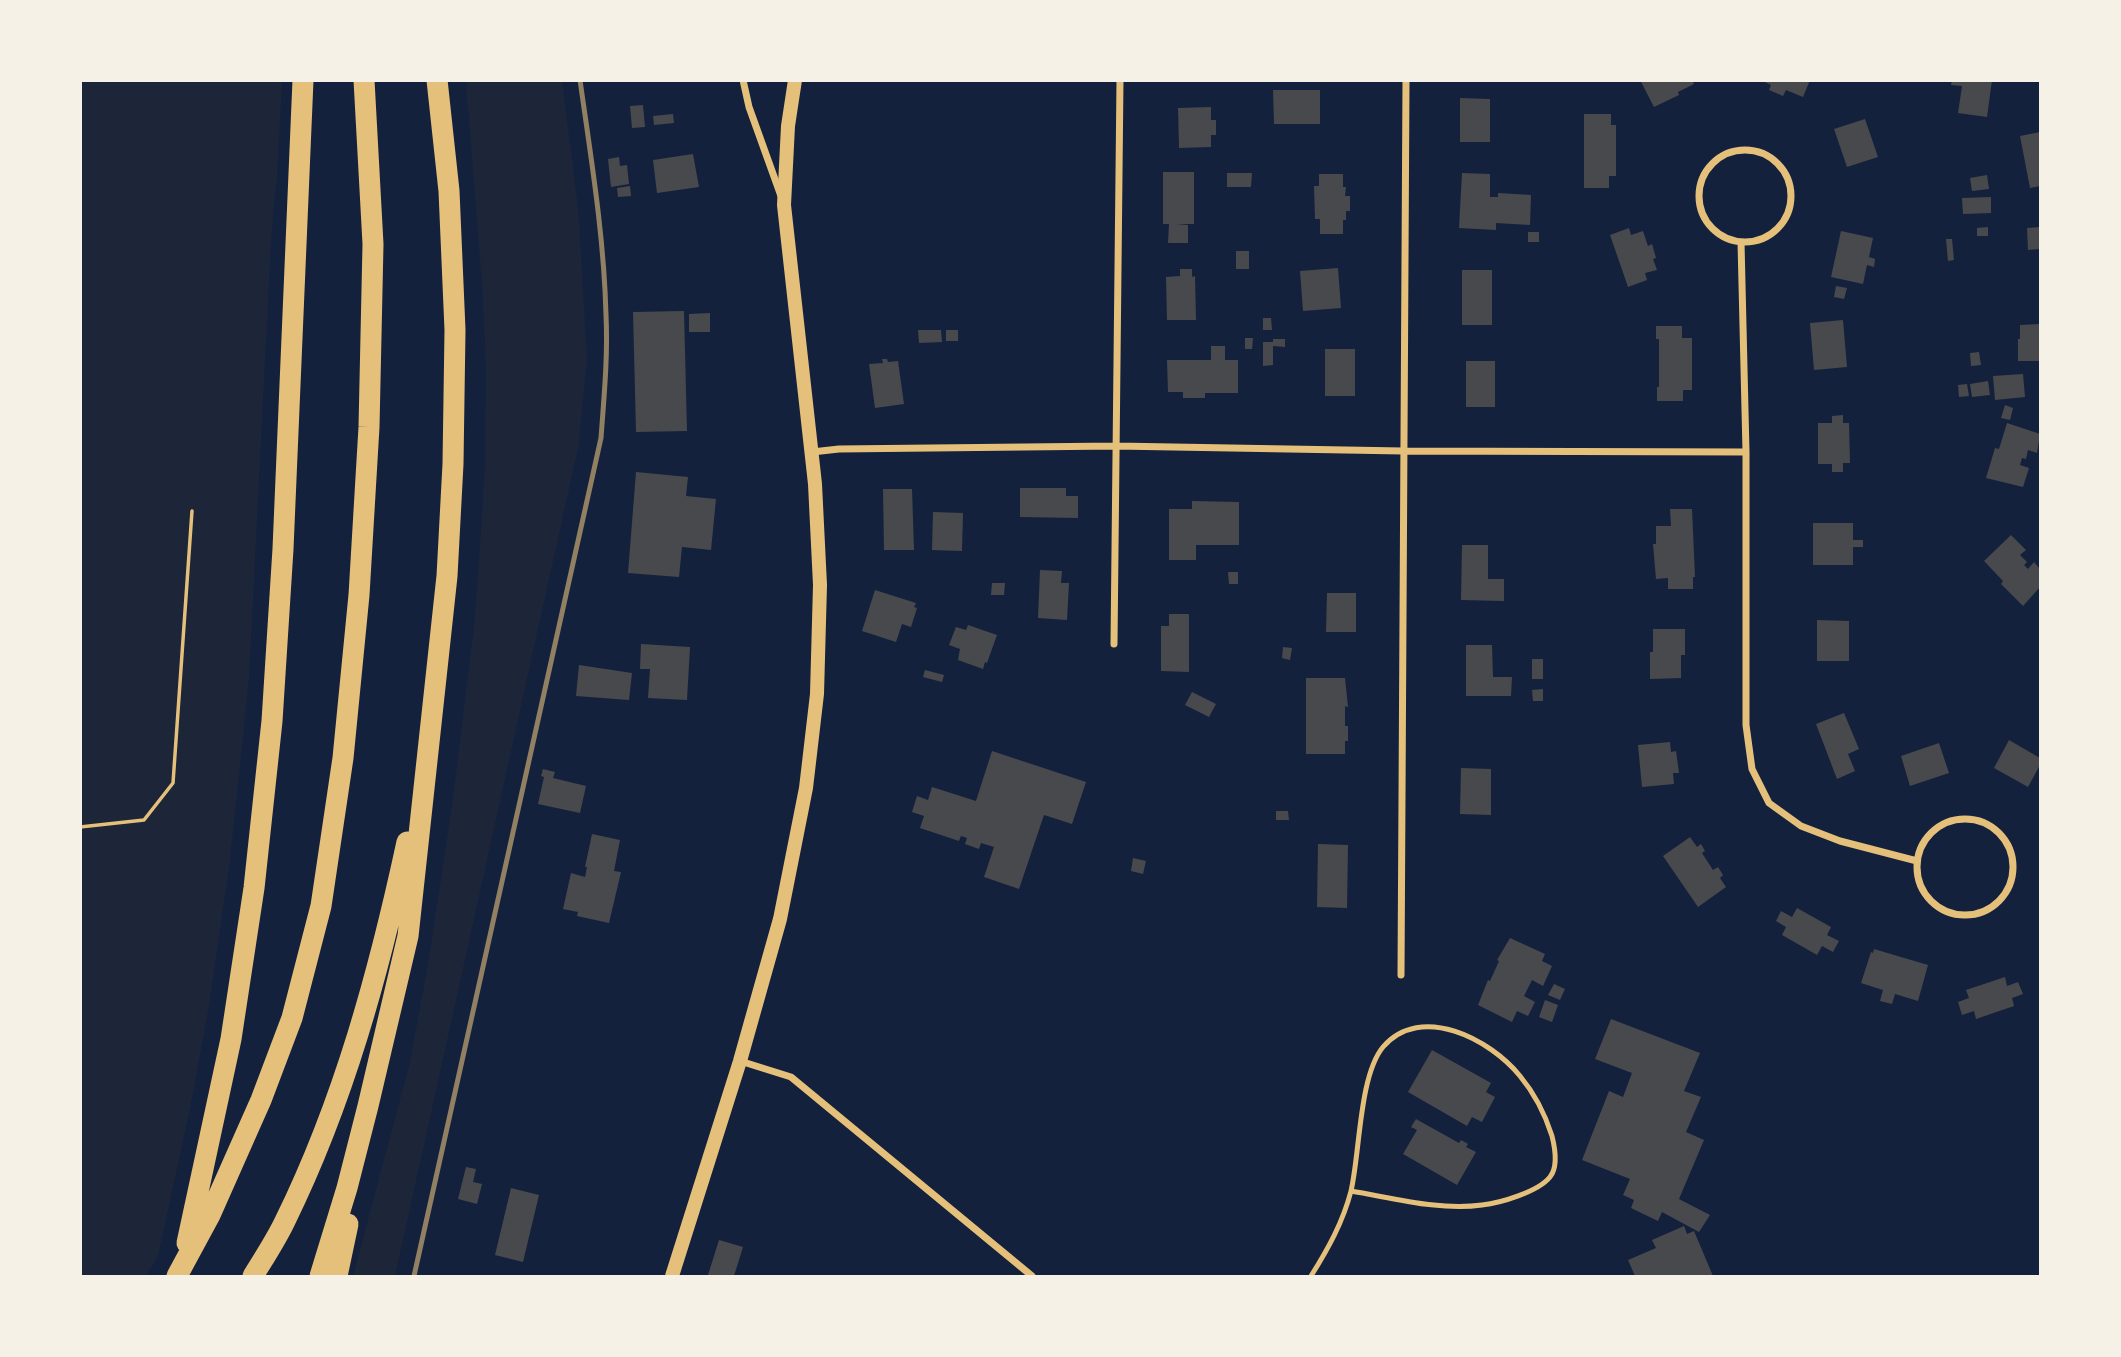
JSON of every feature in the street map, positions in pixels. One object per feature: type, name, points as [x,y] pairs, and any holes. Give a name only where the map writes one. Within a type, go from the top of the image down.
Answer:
[{"type":"highway","points":[[178,1276],[188,1241],[231,1039],[254,888],[272,722],[284,536],[303,80]]},
{"type":"highway","points":[[178,1276],[210,1215],[261,1100],[292,1018],[321,906],[346,731],[359,595],[369,427],[373,244],[364,80]]},
{"type":"highway","points":[[320,1276],[347,1188],[408,936],[447,576],[453,464],[455,330],[449,191],[437,80]]},
{"type":"highway","points":[[253,1276],[285,1222],[329,1119],[370,999],[429,734]]},
{"type":"highway","points":[[337,1276],[368,1106]]},
{"type":"main road","points":[[672,1276],[740,1061],[780,919],[799,828],[817,694],[820,585],[818,533],[812,452],[784,205],[788,126],[795,80]]},
{"type":"street","points":[[743,80],[749,107],[784,205]]},
{"type":"street","points":[[1114,644],[1121,80]]},
{"type":"street","points":[[1401,975],[1406,80]]},
{"type":"street","points":[[1739,149],[1757,151],[1773,159],[1785,172],[1791,189],[1789,210],[1779,228],[1762,239],[1741,242],[1724,237],[1709,226],[1700,210],[1699,187],[1708,167],[1722,155],[1739,149]]},
{"type":"street","points":[[1741,242],[1746,725],[1752,769],[1769,803],[1801,826],[1840,841],[1916,861]]},
{"type":"street","points":[[812,452],[839,449],[1116,446],[1403,451],[1745,452]]},
{"type":"street","points":[[1972,818],[1994,827],[2009,846],[2014,870],[2007,892],[1990,909],[1973,915],[1954,915],[1938,908],[1925,895],[1918,879],[1916,861],[1923,843],[1935,828],[1952,820],[1972,818]]},
{"type":"street","points":[[740,1061],[792,1077],[1032,1276]]},
{"type":"lane","points":[[1311,1276],[1339,1229],[1351,1191],[1360,1126],[1374,1063],[1391,1039],[1418,1027],[1433,1027],[1462,1034],[1506,1061],[1520,1075],[1545,1115],[1554,1145],[1554,1170],[1541,1184],[1507,1199],[1483,1205],[1463,1206],[1351,1191]]},
{"type":"path","points":[[80,827],[145,820],[173,783],[192,510]]},
{"type":"shaded area","points":[[80,81],[282,81],[271,241],[249,678],[230,860],[208,1011],[190,1109],[158,1256],[146,1276],[81,1276]]},
{"type":"shaded area","points":[[466,81],[562,81],[578,207],[587,358],[578,448],[395,1276],[353,1276],[409,1066],[428,965],[453,799],[475,618],[485,470],[486,370],[483,296]]},
{"type":"building","points":[[1640,80],[1692,80],[1694,84],[1654,107]]},
{"type":"building","points":[[1761,80],[1810,80],[1803,97],[1786,90],[1783,96],[1769,90],[1771,85]]},
{"type":"building","points":[[1952,80],[1992,80],[1987,117],[1958,113],[1962,86],[1951,85]]},
{"type":"building","points":[[1273,90],[1320,90],[1320,124],[1274,124]]},
{"type":"building","points":[[1460,98],[1490,99],[1490,142],[1460,142]]},
{"type":"building","points":[[643,105],[645,127],[632,128],[630,106]]},
{"type":"building","points":[[1211,107],[1211,120],[1216,120],[1216,135],[1211,135],[1211,147],[1179,148],[1178,108]]},
{"type":"building","points":[[673,114],[674,123],[654,125],[653,116]]},
{"type":"building","points":[[1584,114],[1611,114],[1611,125],[1616,125],[1616,176],[1609,176],[1609,188],[1584,188]]},
{"type":"building","points":[[1865,119],[1878,157],[1847,167],[1834,129]]},
{"type":"building","points":[[2040,132],[2040,186],[2030,188],[2020,136]]},
{"type":"building","points":[[693,154],[699,187],[657,193],[653,160]]},
{"type":"building","points":[[619,157],[620,166],[627,165],[629,184],[611,187],[608,159]]},
{"type":"building","points":[[1163,172],[1194,172],[1194,224],[1176,224],[1188,225],[1188,243],[1168,243],[1169,224],[1163,224]]},
{"type":"building","points":[[1227,173],[1252,173],[1251,187],[1227,187]]},
{"type":"building","points":[[1462,173],[1490,174],[1490,197],[1498,197],[1498,193],[1531,195],[1530,225],[1496,223],[1496,230],[1459,228]]},
{"type":"building","points":[[1319,174],[1343,174],[1345,196],[1350,196],[1350,211],[1346,211],[1346,220],[1343,220],[1343,234],[1320,234],[1320,219],[1315,219],[1314,186],[1319,186]]},
{"type":"building","points":[[1987,175],[1989,189],[1972,191],[1970,178]]},
{"type":"building","points":[[630,186],[631,196],[618,197],[617,188]]},
{"type":"building","points":[[1991,197],[1991,213],[1963,214],[1962,198]]},
{"type":"building","points":[[1988,227],[1988,236],[1977,236],[1977,228]]},
{"type":"building","points":[[2040,227],[2040,249],[2028,250],[2027,228]]},
{"type":"building","points":[[1629,228],[1631,235],[1643,231],[1648,246],[1652,244],[1657,270],[1645,273],[1647,280],[1628,287],[1610,235]]},
{"type":"building","points":[[1841,231],[1873,238],[1869,257],[1875,259],[1874,267],[1867,265],[1863,284],[1831,277]]},
{"type":"building","points":[[1528,232],[1539,232],[1539,242],[1528,242]]},
{"type":"building","points":[[1946,239],[1952,239],[1954,260],[1948,261]]},
{"type":"building","points":[[1236,251],[1249,251],[1249,269],[1236,269]]},
{"type":"building","points":[[1338,268],[1341,308],[1303,311],[1300,271]]},
{"type":"building","points":[[1180,269],[1192,269],[1192,277],[1195,276],[1196,320],[1167,320],[1166,277],[1180,276]]},
{"type":"building","points":[[1462,270],[1492,270],[1492,325],[1462,325]]},
{"type":"building","points":[[1836,286],[1847,288],[1844,299],[1834,297]]},
{"type":"building","points":[[684,311],[687,431],[636,432],[633,312]]},
{"type":"building","points":[[710,313],[710,332],[689,332],[689,314]]},
{"type":"building","points":[[1263,318],[1271,318],[1272,330],[1263,330]]},
{"type":"building","points":[[1843,320],[1847,367],[1814,370],[1810,323]]},
{"type":"building","points":[[2040,324],[2040,361],[2018,361],[2020,325]]},
{"type":"building","points":[[1656,326],[1682,326],[1682,338],[1692,338],[1692,390],[1683,390],[1683,401],[1657,401],[1659,339],[1656,339]]},
{"type":"building","points":[[918,330],[941,330],[942,342],[919,343]]},
{"type":"building","points":[[946,330],[958,330],[958,341],[946,341]]},
{"type":"building","points":[[1245,338],[1253,338],[1252,349],[1245,349]]},
{"type":"building","points":[[1273,339],[1285,339],[1285,347],[1273,346],[1273,365],[1263,366],[1263,342],[1273,342]]},
{"type":"building","points":[[1211,346],[1225,346],[1225,360],[1238,360],[1238,393],[1205,393],[1205,398],[1183,398],[1183,392],[1168,392],[1167,360],[1211,360]]},
{"type":"building","points":[[1325,349],[1355,349],[1355,396],[1325,396]]},
{"type":"building","points":[[1979,352],[1981,365],[1971,366],[1970,353]]},
{"type":"building","points":[[882,359],[887,359],[888,362],[898,361],[904,404],[875,408],[869,364],[883,363]]},
{"type":"building","points":[[1466,361],[1495,361],[1495,407],[1466,407]]},
{"type":"building","points":[[2023,374],[2025,397],[1995,400],[1993,376]]},
{"type":"building","points":[[1988,381],[1990,395],[1972,397],[1970,384]]},
{"type":"building","points":[[1967,384],[1969,396],[1959,397],[1958,385]]},
{"type":"building","points":[[2005,405],[2013,408],[2010,420],[2001,418]]},
{"type":"building","points":[[1843,415],[1843,423],[1849,423],[1850,463],[1843,463],[1843,472],[1832,472],[1832,464],[1818,464],[1818,423],[1832,423],[1832,416]]},
{"type":"building","points":[[2007,423],[2040,434],[2037,453],[2028,450],[2026,459],[2022,458],[2020,465],[2029,468],[2023,487],[1986,478],[1995,448],[1999,449]]},
{"type":"building","points":[[636,472],[688,477],[686,496],[716,499],[711,550],[682,547],[679,577],[628,573]]},
{"type":"building","points":[[1020,488],[1066,488],[1066,496],[1078,496],[1078,518],[1020,517]]},
{"type":"building","points":[[883,489],[912,489],[914,550],[884,550]]},
{"type":"building","points":[[1192,501],[1239,502],[1239,545],[1196,545],[1196,560],[1169,560],[1169,509],[1192,509]]},
{"type":"building","points":[[1670,509],[1692,509],[1695,577],[1693,589],[1668,589],[1668,578],[1656,579],[1653,544],[1656,544],[1656,526],[1671,526]]},
{"type":"building","points":[[933,512],[963,513],[962,551],[932,550]]},
{"type":"building","points":[[1813,523],[1853,523],[1853,540],[1863,540],[1863,547],[1853,547],[1853,565],[1813,565]]},
{"type":"building","points":[[2011,535],[2026,550],[2020,555],[2027,562],[2024,565],[2028,569],[2034,562],[2040,569],[2040,587],[2023,606],[2001,584],[2003,581],[1984,561]]},
{"type":"building","points":[[1462,545],[1488,545],[1488,579],[1504,579],[1504,601],[1461,600]]},
{"type":"building","points":[[1040,570],[1062,571],[1061,583],[1069,583],[1067,620],[1038,618]]},
{"type":"building","points":[[1228,572],[1238,572],[1238,584],[1229,584]]},
{"type":"building","points":[[992,583],[1005,583],[1004,595],[991,595]]},
{"type":"building","points":[[875,590],[916,603],[911,627],[902,624],[896,642],[862,631]]},
{"type":"building","points":[[1327,593],[1356,593],[1356,632],[1326,632]]},
{"type":"building","points":[[1169,614],[1189,614],[1189,672],[1161,671],[1161,626],[1169,626]]},
{"type":"building","points":[[1817,620],[1849,621],[1849,661],[1817,661]]},
{"type":"building","points":[[968,625],[997,635],[983,669],[958,660],[960,649],[949,645],[956,627],[966,630]]},
{"type":"building","points":[[1653,629],[1685,629],[1685,655],[1681,655],[1681,678],[1650,679]]},
{"type":"building","points":[[641,644],[690,647],[687,700],[648,698],[650,669],[640,669]]},
{"type":"building","points":[[1466,645],[1492,645],[1493,677],[1512,677],[1511,696],[1466,696]]},
{"type":"building","points":[[1283,647],[1292,648],[1290,660],[1282,658]]},
{"type":"building","points":[[1532,659],[1543,659],[1543,679],[1532,679]]},
{"type":"building","points":[[579,665],[632,673],[629,700],[576,696]]},
{"type":"building","points":[[925,670],[944,675],[942,682],[923,677]]},
{"type":"building","points":[[1306,678],[1345,678],[1348,707],[1345,706],[1345,726],[1348,726],[1348,741],[1345,741],[1345,754],[1306,754]]},
{"type":"building","points":[[1543,689],[1543,701],[1533,701],[1532,690]]},
{"type":"building","points":[[1192,692],[1216,704],[1209,717],[1185,705]]},
{"type":"building","points":[[1844,713],[1859,749],[1848,754],[1855,771],[1837,779],[1816,724]]},
{"type":"building","points":[[2009,740],[2040,758],[2040,765],[2028,787],[1994,768]]},
{"type":"building","points":[[1670,742],[1671,752],[1676,751],[1679,773],[1673,773],[1674,784],[1642,787],[1638,745]]},
{"type":"building","points":[[1939,743],[1949,773],[1910,786],[1901,756]]},
{"type":"building","points":[[992,751],[1086,782],[1072,824],[1044,815],[1019,889],[984,877],[994,847],[981,843],[979,849],[965,844],[967,838],[961,836],[959,841],[920,828],[924,816],[912,812],[917,796],[928,800],[932,787],[976,801]]},
{"type":"building","points":[[1461,768],[1491,769],[1491,815],[1460,814]]},
{"type":"building","points":[[543,769],[555,772],[553,778],[586,786],[580,813],[538,804],[544,777],[541,776]]},
{"type":"building","points":[[1276,811],[1288,811],[1289,820],[1276,820]]},
{"type":"building","points":[[592,834],[620,840],[614,871],[621,872],[609,923],[577,916],[578,912],[563,909],[571,873],[585,877]]},
{"type":"building","points":[[1690,837],[1697,847],[1701,844],[1705,851],[1702,853],[1713,870],[1718,867],[1723,875],[1720,878],[1726,887],[1698,907],[1663,856]]},
{"type":"building","points":[[1318,844],[1348,845],[1347,908],[1317,907]]},
{"type":"building","points":[[1133,858],[1146,861],[1143,874],[1131,871]]},
{"type":"building","points":[[1797,908],[1831,927],[1827,935],[1839,941],[1833,952],[1822,946],[1817,955],[1782,935],[1786,927],[1776,921],[1781,911],[1792,917]]},
{"type":"building","points":[[1510,938],[1545,954],[1542,961],[1552,966],[1543,986],[1532,980],[1524,996],[1535,1002],[1528,1016],[1517,1011],[1512,1022],[1478,1005],[1499,961],[1497,960]]},
{"type":"building","points":[[1874,949],[1928,965],[1918,1001],[1895,994],[1892,1004],[1880,1001],[1883,990],[1861,983]]},
{"type":"building","points":[[2005,977],[2007,986],[2018,982],[2023,994],[2012,998],[2014,1006],[1976,1019],[1974,1011],[1962,1015],[1958,1002],[1969,998],[1966,990]]},
{"type":"building","points":[[1554,984],[1565,989],[1560,1000],[1548,995]]},
{"type":"building","points":[[1545,1000],[1558,1005],[1552,1022],[1539,1017]]},
{"type":"building","points":[[1611,1019],[1700,1053],[1684,1091],[1701,1097],[1686,1132],[1704,1140],[1679,1199],[1710,1215],[1699,1232],[1662,1212],[1658,1221],[1631,1208],[1634,1200],[1623,1195],[1630,1179],[1582,1160],[1609,1091],[1623,1097],[1632,1073],[1595,1059]]},
{"type":"building","points":[[1432,1050],[1491,1083],[1486,1092],[1495,1097],[1482,1122],[1472,1117],[1467,1126],[1408,1092]]},
{"type":"building","points":[[1416,1119],[1459,1143],[1461,1140],[1468,1144],[1466,1147],[1476,1152],[1457,1185],[1403,1154],[1417,1130],[1411,1127]]},
{"type":"building","points":[[466,1167],[476,1169],[473,1182],[482,1184],[477,1204],[458,1199]]},
{"type":"building","points":[[511,1188],[539,1195],[523,1262],[495,1255]]},
{"type":"building","points":[[1684,1226],[1687,1234],[1694,1231],[1713,1276],[1635,1276],[1628,1260],[1656,1248],[1652,1240]]},
{"type":"building","points":[[719,1240],[743,1247],[734,1276],[708,1275]]},
{"type":"railway","points":[[414,1276],[601,438],[606,346],[605,285],[580,80]]}]
